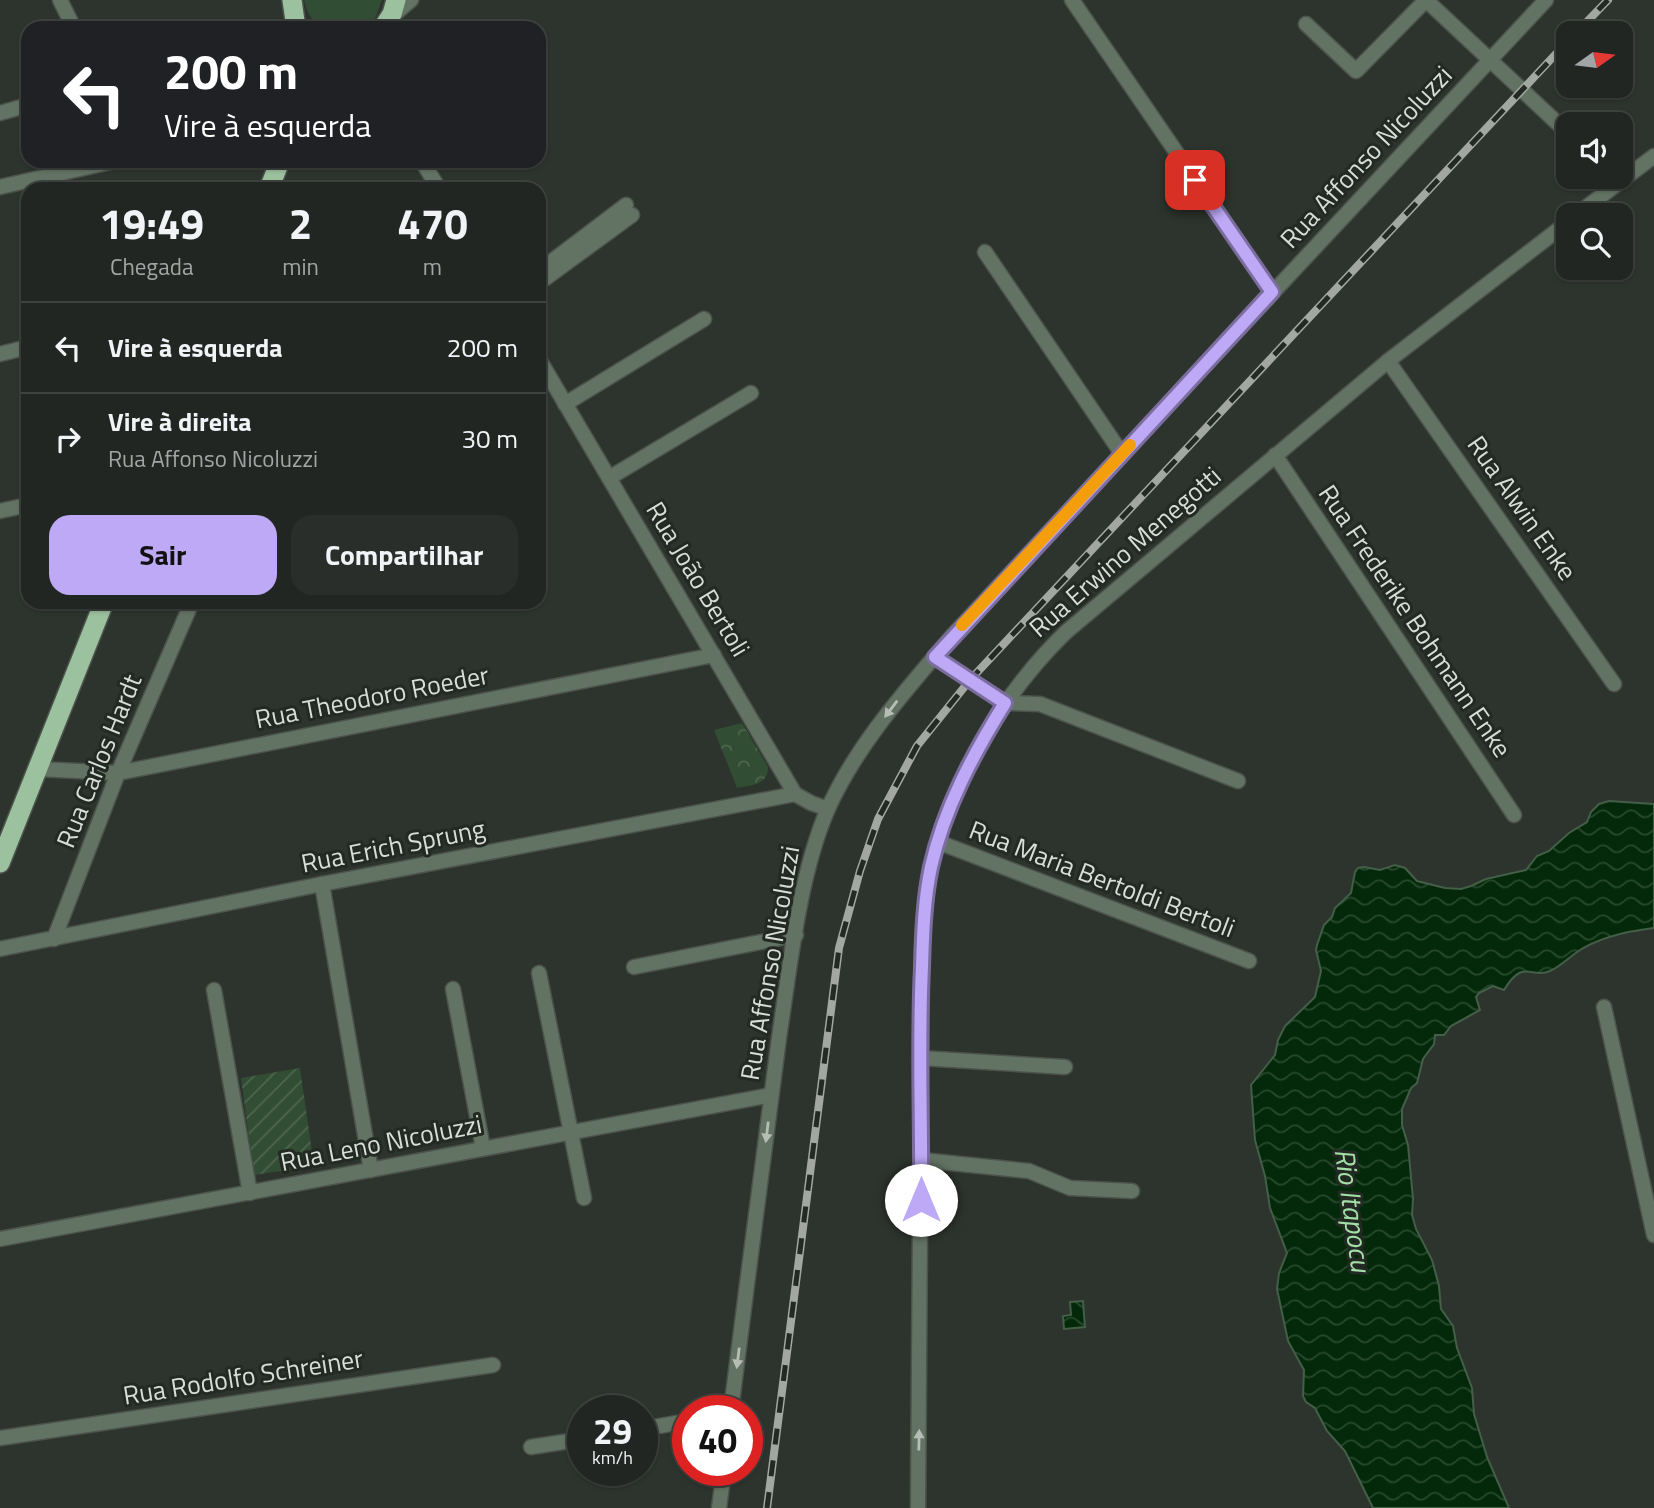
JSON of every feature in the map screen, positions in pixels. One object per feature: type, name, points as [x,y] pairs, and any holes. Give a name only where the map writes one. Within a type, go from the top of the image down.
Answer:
[{"type":"highway","points":[[0,863],[101,609]]},
{"type":"street","points":[[60,0],[70,21]]},
{"type":"street","points":[[389,15],[411,0]]},
{"type":"street","points":[[1072,0],[1272,292]]},
{"type":"street","points":[[1306,24],[1356,71],[1426,0],[1556,122]]},
{"type":"street","name":"Rua Affonso Nicoluzzi","points":[[733,1395],[771,1095],[796,935],[813,857],[828,809],[861,751],[906,689],[935,657],[1546,0]]},
{"type":"street","points":[[0,113],[21,108]]},
{"type":"street","points":[[1633,169],[1654,156]]},
{"type":"street","points":[[22,182],[84,168]]},
{"type":"street","points":[[0,187],[21,182]]},
{"type":"street","points":[[1590,203],[1606,189]]},
{"type":"street","points":[[546,266],[629,210],[546,277]]},
{"type":"street","name":"Rua Erwino Menegotti","points":[[918,1508],[920,998],[926,896],[938,842],[953,799],[1005,703],[1066,632],[1388,361],[1556,231]]},
{"type":"street","points":[[985,252],[1122,454]]},
{"type":"street","points":[[565,404],[704,318]]},
{"type":"street","points":[[0,354],[21,349]]},
{"type":"street","name":"Rua Alwin Enke","points":[[1388,361],[1614,684]]},
{"type":"street","name":"Rua João Bertoli","points":[[546,371],[795,794]]},
{"type":"street","points":[[609,478],[751,393]]},
{"type":"street","name":"Rua Frederike Bohmann Enke","points":[[1275,455],[1514,815]]},
{"type":"street","points":[[0,511],[21,506]]},
{"type":"street","name":"Rua Carlos Hardt","points":[[54,939],[118,773],[189,609]]},
{"type":"street","name":"Rua Theodoro Roeder","points":[[37,769],[118,773],[715,655]]},
{"type":"street","points":[[935,657],[1005,703],[1040,704],[1238,780]]},
{"type":"street","points":[[795,794],[828,809]]},
{"type":"street","name":"Rua Erich Sprung","points":[[0,949],[322,884],[795,794]]},
{"type":"street","name":"Rua Maria Bertoldi Bertoli","points":[[938,842],[1249,961]]},
{"type":"street","points":[[322,884],[371,1170]]},
{"type":"street","points":[[634,967],[796,935]]},
{"type":"street","points":[[539,973],[584,1198]]},
{"type":"street","points":[[453,989],[483,1148]]},
{"type":"street","points":[[214,990],[250,1193]]},
{"type":"street","points":[[1604,1007],[1654,1235]]},
{"type":"street","points":[[920,1058],[1065,1067]]},
{"type":"street","name":"Rua Leno Nicoluzzi","points":[[0,1239],[771,1095]]},
{"type":"street","points":[[921,1160],[1029,1171],[1070,1188],[1132,1191]]},
{"type":"street","name":"Rua Rodolfo Schreiner","points":[[0,1438],[493,1365]]},
{"type":"street","points":[[531,1447],[567,1441]]},
{"type":"street","points":[[719,1508],[722,1486]]},
{"type":"green space","points":[[304,0],[382,0],[373,21],[314,21]]},
{"type":"green space","points":[[742,723],[768,767],[762,781],[737,788],[714,730]]},
{"type":"green space","points":[[300,1068],[314,1166],[254,1175],[241,1078]]},
{"type":"water","name":"Rio Itapocu","points":[[1609,801],[1654,804],[1654,928],[1604,939],[1577,952],[1550,971],[1522,972],[1511,980],[1504,990],[1493,986],[1479,993],[1476,997],[1480,1010],[1451,1026],[1444,1035],[1435,1035],[1434,1044],[1423,1059],[1417,1083],[1411,1088],[1402,1109],[1402,1125],[1408,1145],[1412,1215],[1432,1260],[1439,1286],[1441,1309],[1453,1326],[1457,1348],[1472,1388],[1474,1414],[1487,1457],[1509,1508],[1373,1508],[1345,1451],[1327,1431],[1315,1408],[1306,1402],[1303,1396],[1304,1370],[1288,1341],[1277,1289],[1279,1273],[1287,1253],[1270,1208],[1255,1140],[1251,1085],[1275,1055],[1285,1026],[1315,997],[1321,971],[1317,945],[1324,925],[1332,917],[1335,908],[1351,893],[1358,868],[1380,870],[1395,865],[1405,868],[1417,881],[1461,889],[1486,879],[1526,870],[1537,856],[1549,851],[1569,833],[1587,822],[1591,812],[1599,804]]},
{"type":"water","points":[[1083,1301],[1085,1327],[1064,1329],[1063,1316],[1071,1315],[1070,1302]]},
{"type":"railway","points":[[1588,21],[1608,0]]},
{"type":"railway","points":[[767,1508],[839,948],[860,871],[878,819],[917,746],[970,680],[1556,54]]},
{"type":"slow traffic","points":[[962,625],[1130,445]]},
{"type":"route","points":[[921,1200],[920,998],[926,896],[931,864],[953,799],[1005,703],[935,657],[1272,292],[1195,180]]}]
